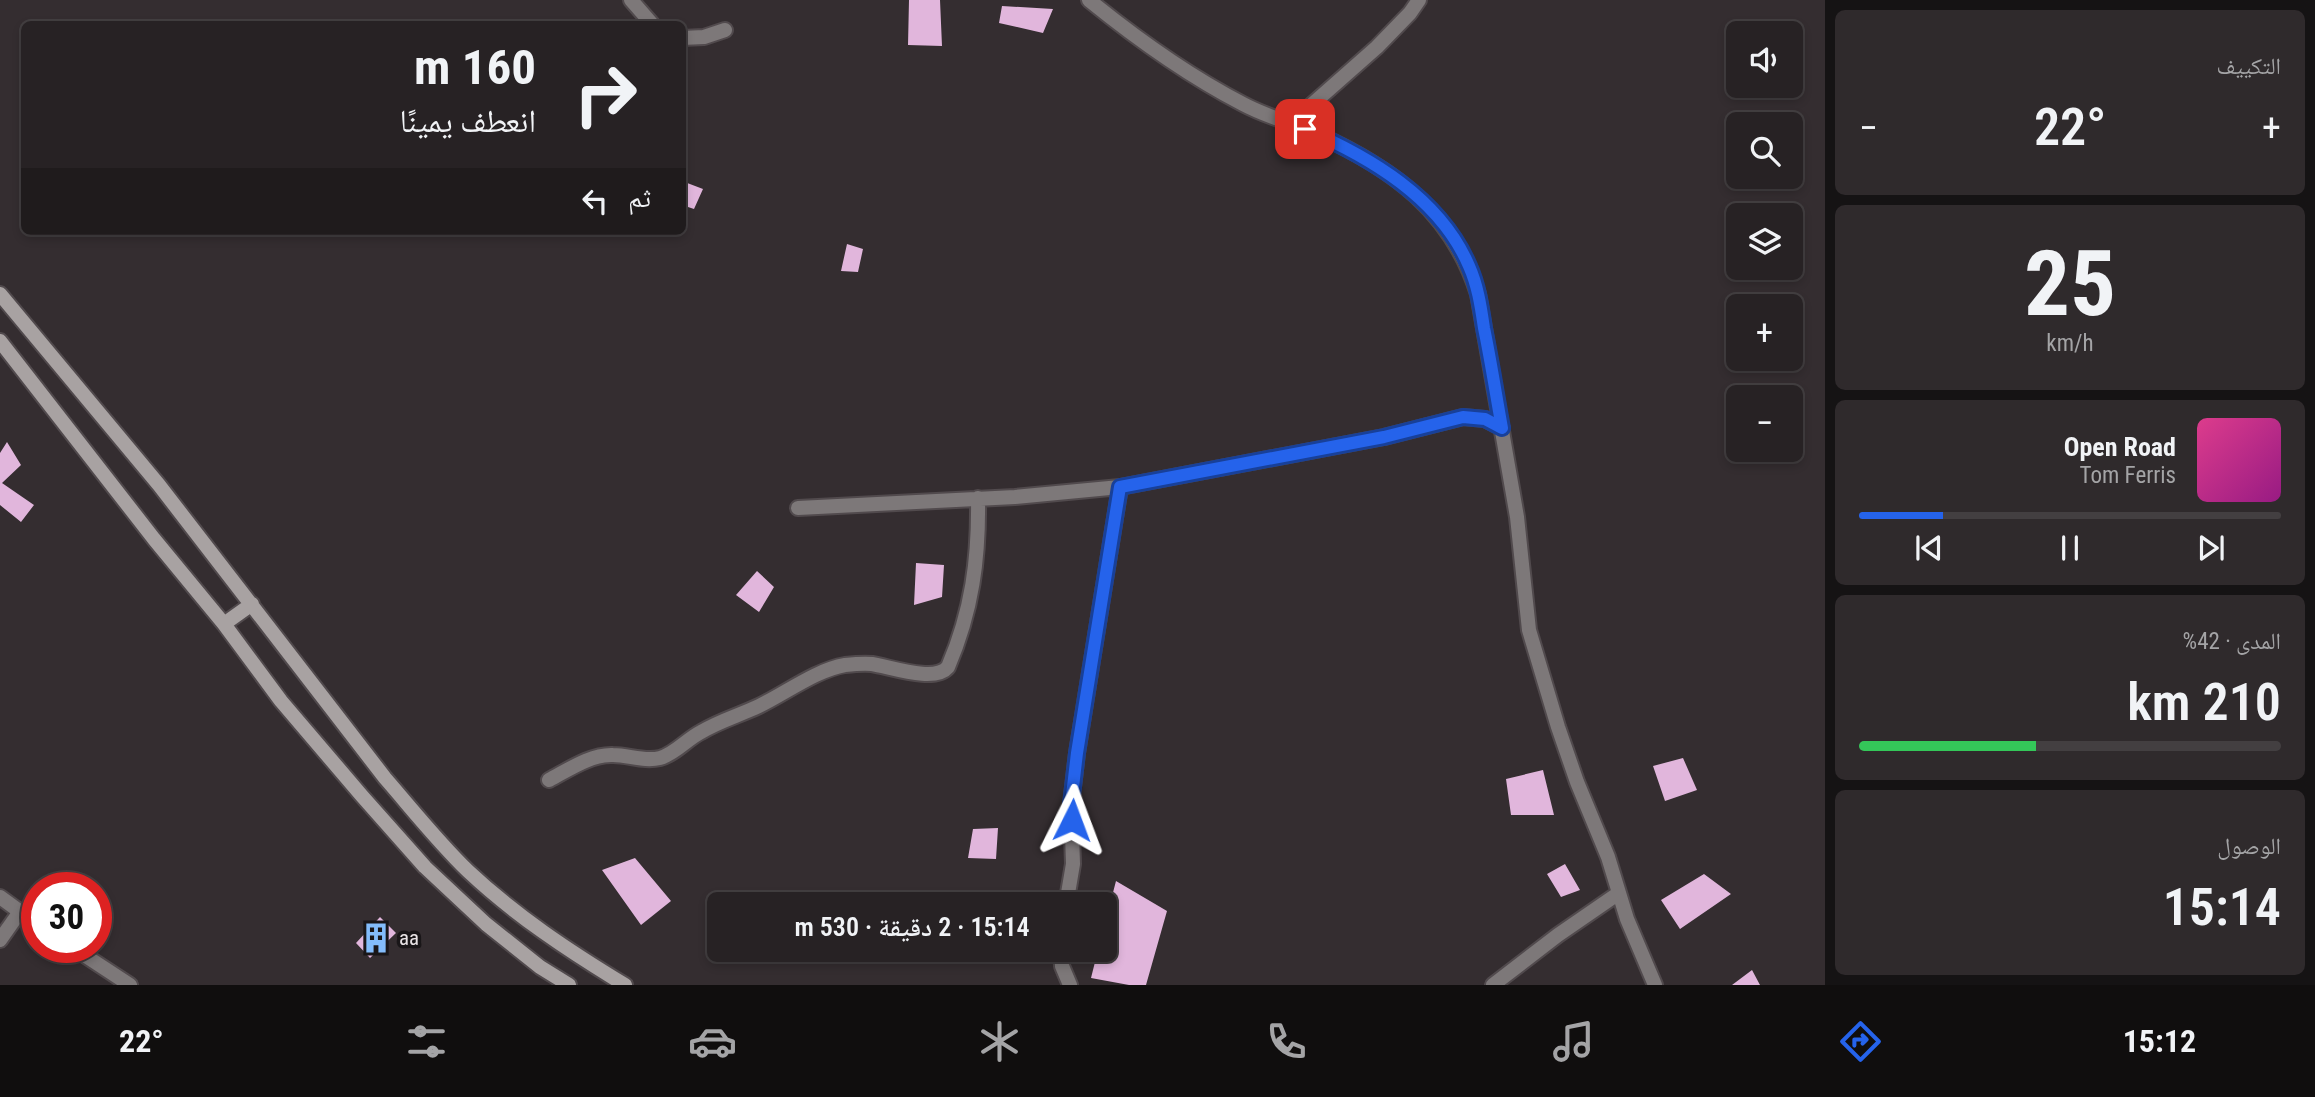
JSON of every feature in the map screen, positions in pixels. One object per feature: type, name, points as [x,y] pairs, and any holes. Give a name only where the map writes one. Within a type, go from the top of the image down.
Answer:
[{"type":"main road","points":[[0,294],[159,485],[385,778],[466,869],[512,910],[567,950],[625,985]]},
{"type":"main road","points":[[0,341],[154,539],[224,624],[281,701],[362,796],[425,867],[486,924],[540,967],[569,985]]},
{"type":"main road","points":[[224,624],[252,604]]},
{"type":"street","points":[[631,0],[649,21]]},
{"type":"street","points":[[1089,0],[1189,73],[1246,106],[1343,147],[1382,169],[1420,198],[1450,233],[1469,266],[1478,294],[1517,517],[1529,630],[1573,771],[1608,857],[1627,919],[1655,985]]},
{"type":"street","points":[[1291,123],[1377,47],[1419,0]]},
{"type":"street","points":[[686,38],[704,37],[725,30]]},
{"type":"street","points":[[797,508],[1015,497],[1120,487],[1384,437],[1463,417],[1485,419],[1502,428]]},
{"type":"street","points":[[1068,892],[1073,864],[1071,804],[1077,753],[1120,487]]},
{"type":"street","points":[[549,780],[599,756],[611,754],[651,759],[662,757],[717,723],[763,704],[820,673],[843,666],[869,663],[927,674],[938,675],[944,672],[965,623],[974,587],[978,498]]},
{"type":"street","points":[[1493,985],[1619,893]]},
{"type":"street","points":[[0,897],[19,913],[0,940]]},
{"type":"street","points":[[1062,962],[1070,985]]},
{"type":"street","points":[[97,963],[131,985]]},
{"type":"building","points":[[909,0],[940,0],[942,46],[908,45]]},
{"type":"building","points":[[1002,6],[1053,9],[1043,33],[999,23]]},
{"type":"building","points":[[686,183],[703,189],[694,209],[686,206]]},
{"type":"building","points":[[847,244],[863,249],[858,272],[841,271]]},
{"type":"building","points":[[7,442],[21,465],[2,483],[34,505],[21,522],[0,505],[0,453]]},
{"type":"building","points":[[916,563],[944,565],[942,597],[914,605]]},
{"type":"building","points":[[757,571],[774,587],[759,612],[736,595]]},
{"type":"building","points":[[1683,758],[1697,790],[1665,801],[1653,766]]},
{"type":"building","points":[[1543,770],[1554,815],[1511,815],[1506,779]]},
{"type":"building","points":[[998,828],[996,859],[968,858],[973,829]]},
{"type":"building","points":[[635,858],[671,901],[641,925],[602,870]]},
{"type":"building","points":[[1565,864],[1580,890],[1561,897],[1547,874]]},
{"type":"building","points":[[1704,874],[1731,894],[1680,929],[1661,900]]},
{"type":"building","points":[[1116,881],[1167,911],[1146,985],[1129,985],[1091,978],[1095,962],[1117,962],[1117,892],[1113,892]]},
{"type":"building","name":"aa","points":[[380,917],[396,933],[370,958],[356,943]]},
{"type":"building","points":[[1752,970],[1760,985],[1732,985]]},
{"type":"place","name":"aa","points":[[376,938]]},
{"type":"route","points":[[1072,820],[1071,804],[1077,753],[1120,487],[1384,437],[1463,417],[1485,419],[1502,428],[1478,294],[1469,266],[1456,243],[1420,198],[1382,169],[1305,129]]}]
